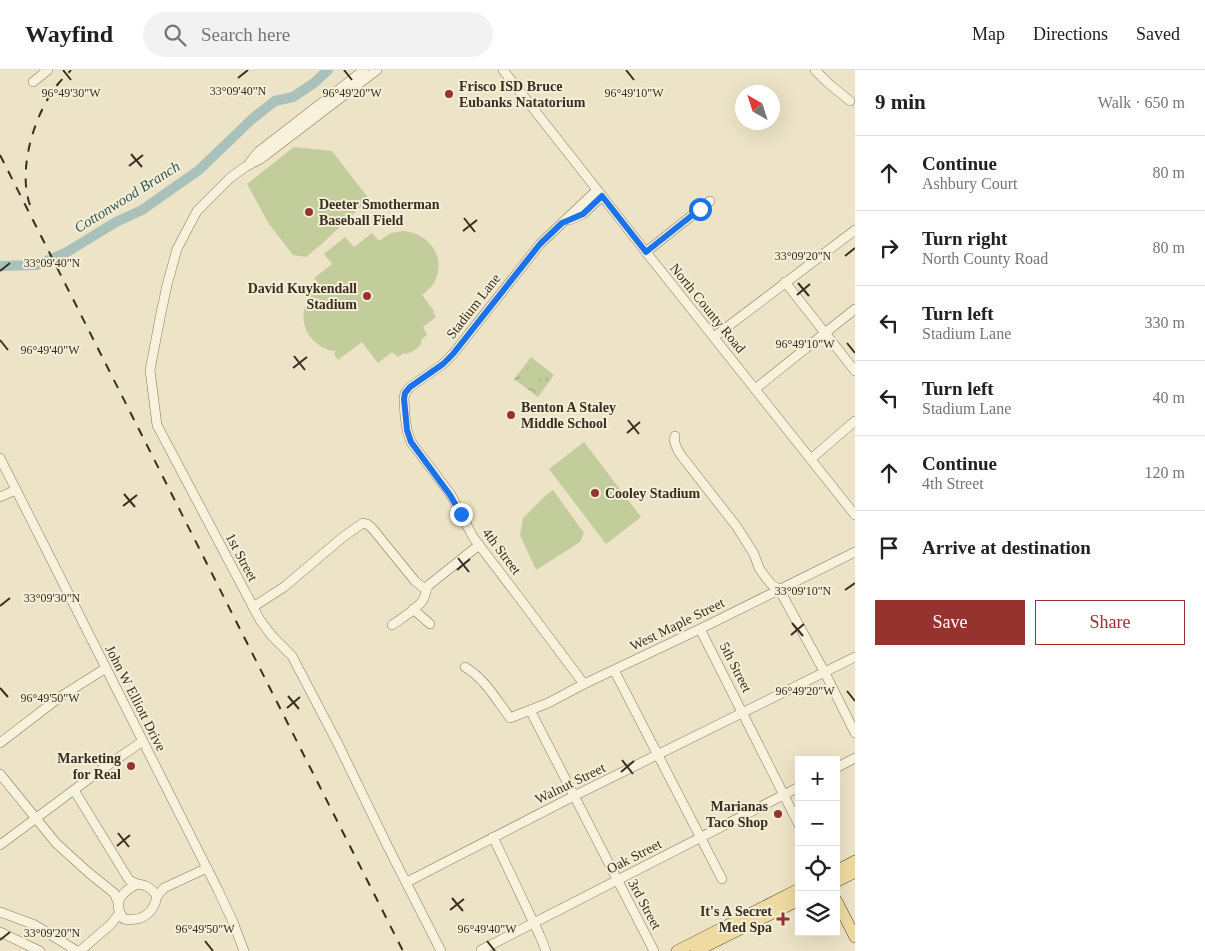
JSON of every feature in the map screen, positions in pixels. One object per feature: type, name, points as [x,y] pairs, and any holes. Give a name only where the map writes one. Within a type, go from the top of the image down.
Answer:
[{"type":"main road","points":[[840,868],[855,861]]},
{"type":"main road","points":[[840,880],[855,872]]},
{"type":"main road","points":[[677,951],[797,891]]},
{"type":"main road","points":[[696,951],[795,902]]},
{"type":"main road","points":[[840,908],[855,937]]},
{"type":"street","points":[[33,82],[48,70]]},
{"type":"street","name":"1st Street","points":[[364,70],[262,158],[230,178],[197,211],[177,249],[167,285],[150,370],[157,425],[260,620],[272,636],[292,656],[441,951]]},
{"type":"street","name":"1st Street","points":[[328,102],[377,70]]},
{"type":"street","points":[[815,70],[850,101]]},
{"type":"street","name":"North County Road","points":[[508,72],[646,252],[855,515]]},
{"type":"street","name":"Stadium Lane","points":[[407,430],[405,393],[410,387],[443,364],[453,354],[540,244],[562,223],[583,214],[600,193]]},
{"type":"street","points":[[646,252],[710,201]]},
{"type":"street","points":[[714,337],[855,230]]},
{"type":"street","points":[[786,282],[855,371]]},
{"type":"street","points":[[755,389],[855,309]]},
{"type":"street","points":[[811,459],[855,421]]},
{"type":"street","name":"4th Street","points":[[407,430],[411,442],[450,495],[473,537],[584,684]]},
{"type":"street","points":[[675,436],[674,440],[680,454],[737,527],[766,578],[772,586],[779,589],[855,733]]},
{"type":"street","name":"John W Elliott Drive","points":[[0,458],[207,868],[233,922],[244,951]]},
{"type":"street","points":[[0,497],[16,490]]},
{"type":"street","points":[[253,608],[284,587],[343,537],[363,523],[372,528],[415,581],[426,590]]},
{"type":"street","points":[[392,625],[420,604],[425,596],[428,585],[479,545]]},
{"type":"street","name":"West Maple Street","points":[[465,667],[475,673],[485,684],[510,718],[548,703],[855,552]]},
{"type":"street","points":[[413,609],[430,624]]},
{"type":"street","name":"5th Street","points":[[700,629],[795,818]]},
{"type":"street","name":"Walnut Street","points":[[406,882],[574,796],[855,657]]},
{"type":"street","points":[[0,743],[60,697],[106,668]]},
{"type":"street","points":[[614,670],[722,879]]},
{"type":"street","name":"3rd Street","points":[[530,710],[654,951]]},
{"type":"street","points":[[0,845],[143,741]]},
{"type":"street","points":[[840,766],[855,758]]},
{"type":"street","points":[[0,774],[56,843],[89,873],[121,895]]},
{"type":"street","name":"Oak Street","points":[[482,950],[795,789]]},
{"type":"street","points":[[74,790],[133,882],[145,885],[154,892],[156,903],[153,908],[147,915],[132,920],[122,916],[118,908],[121,895],[133,882]]},
{"type":"street","points":[[493,837],[546,951]]},
{"type":"street","points":[[154,892],[207,868]]},
{"type":"street","points":[[0,912],[35,925],[78,951],[122,916]]},
{"type":"street","points":[[0,932],[40,951]]},
{"type":"green space","name":"Deeter Smotherman Baseball Field","points":[[294,147],[332,151],[369,199],[306,257],[293,255],[269,224],[247,184]]},
{"type":"green space","name":"David Kuykendall Stadium","points":[[403,231],[420,236],[427,241],[433,247],[439,263],[435,281],[422,295],[434,311],[433,313],[436,317],[423,327],[427,335],[421,340],[422,342],[419,347],[413,351],[398,357],[392,352],[378,363],[362,342],[338,360],[334,354],[336,351],[319,345],[304,324],[303,316],[309,298],[321,287],[314,278],[332,264],[324,254],[345,237],[354,247],[372,233],[379,241],[391,233]]},
{"type":"green space","points":[[531,357],[554,375],[538,397],[514,379]]},
{"type":"green space","points":[[533,362],[549,374],[543,381],[527,369]]},
{"type":"green space","points":[[525,372],[541,384],[536,391],[520,379]]},
{"type":"green space","name":"Cooley Stadium","points":[[584,442],[641,517],[606,544],[549,469]]},
{"type":"green space","points":[[553,490],[584,533],[580,542],[536,570],[520,535],[523,518]]},
{"type":"waterway","name":"Cottonwood Branch","points":[[0,266],[37,265],[67,252],[116,222],[142,210],[199,170],[252,119],[275,101],[293,97],[314,83],[328,70]]},
{"type":"railway","points":[[30,205],[27,191],[27,158],[36,125],[50,96],[71,70]]},
{"type":"railway","points":[[0,155],[403,951]]},
{"type":"place","name":"Frisco ISD Bruce Eubanks Natatorium","points":[[449,94]]},
{"type":"place","name":"Deeter Smotherman Baseball Field","points":[[309,212]]},
{"type":"place","name":"David Kuykendall Stadium","points":[[367,296]]},
{"type":"place","name":"Benton A Staley Middle School","points":[[511,415]]},
{"type":"place","name":"Cooley Stadium","points":[[595,493]]},
{"type":"place","name":"Marketing for Real","points":[[131,766]]},
{"type":"place","name":"Marianas Taco Shop","points":[[778,814]]},
{"type":"place","name":"It's A Secret Med Spa","points":[[783,919]]},
{"type":"route","points":[[461,514],[450,495],[411,442],[405,416],[405,393],[410,387],[443,364],[463,343],[540,244],[562,223],[583,214],[602,196],[646,252],[700,209]]}]
